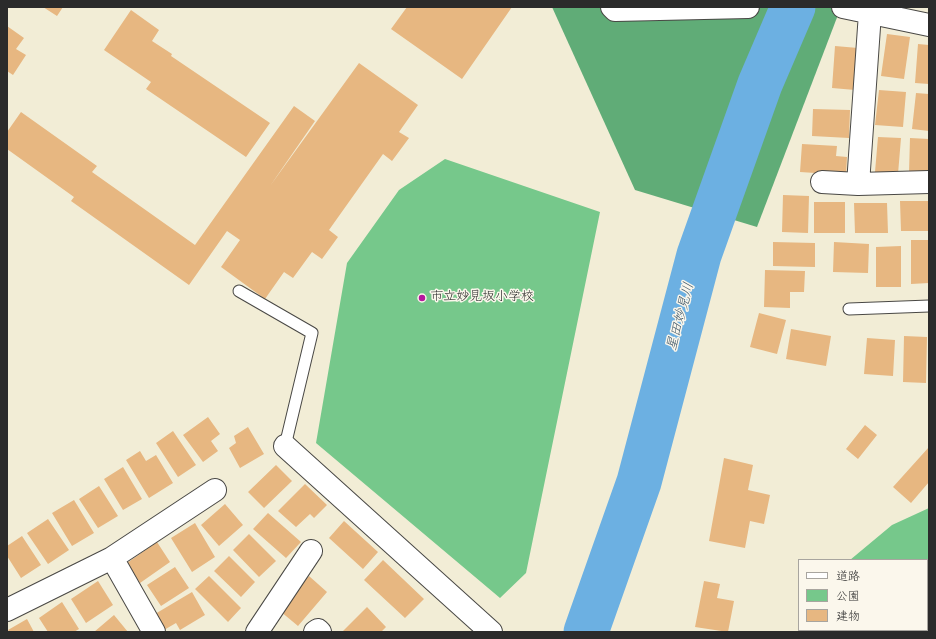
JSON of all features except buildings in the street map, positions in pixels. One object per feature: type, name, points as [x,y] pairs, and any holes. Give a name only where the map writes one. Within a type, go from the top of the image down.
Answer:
[{"type":"street","points":[[612,7],[615,10],[748,7]]},
{"type":"street","points":[[843,7],[870,13],[927,19]]},
{"type":"street","points":[[858,184],[870,13]]},
{"type":"street","points":[[822,182],[858,184],[929,182]]},
{"type":"street","points":[[285,446],[491,632]]},
{"type":"street","points":[[7,610],[112,558],[215,490]]},
{"type":"street","points":[[256,632],[311,551]]},
{"type":"street","points":[[112,558],[154,632]]},
{"type":"street","points":[[315,632],[318,630],[320,632]]},
{"type":"lane","points":[[238,291],[312,333],[285,446]]},
{"type":"lane","points":[[848,309],[929,306]]},
{"type":"green space","points":[[552,7],[841,7],[757,227],[635,190]]},
{"type":"green space","points":[[445,159],[600,212],[526,573],[500,598],[316,443],[347,263],[399,190]]},
{"type":"green space","points":[[929,508],[928,602],[928,559],[851,559],[892,525]]},
{"type":"green space","points":[[928,617],[929,618],[929,632],[814,632],[928,631]]},
{"type":"waterway","name":"星田妙見川","points":[[586,632],[639,482],[699,255],[760,84],[793,7]]},
{"type":"place","name":"市立妙見坂小学校","points":[[422,298]]}]
